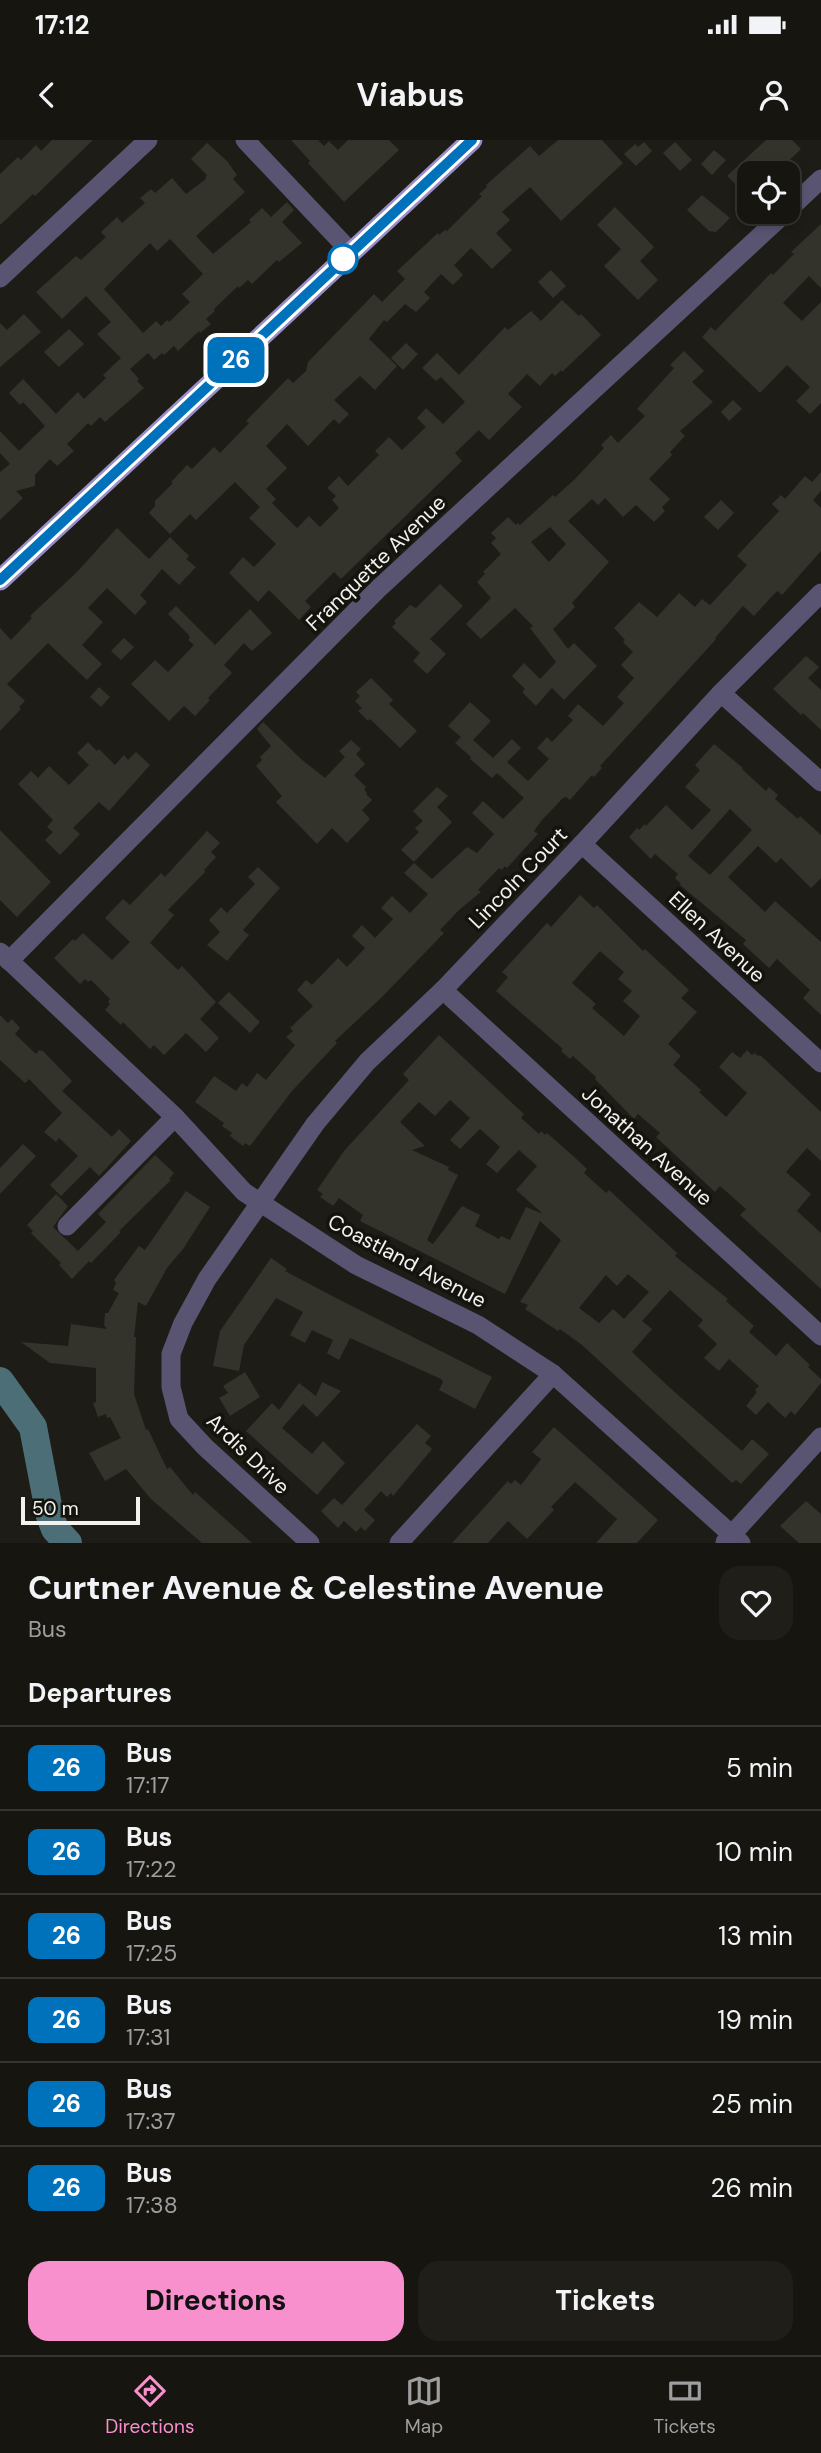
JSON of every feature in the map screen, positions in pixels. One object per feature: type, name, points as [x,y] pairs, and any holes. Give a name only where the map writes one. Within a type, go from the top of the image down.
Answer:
[{"type":"main road","points":[[0,580],[472,140]]},
{"type":"street","points":[[0,278],[148,140]]},
{"type":"street","points":[[245,140],[351,251]]},
{"type":"street","name":"Franquette Avenue","points":[[800,199],[821,179]]},
{"type":"street","name":"Franquette Avenue","points":[[5,956],[377,590],[773,224]]},
{"type":"street","name":"Lincoln Court","points":[[260,1203],[315,1124],[367,1062],[443,990],[721,693],[821,593]]},
{"type":"street","points":[[721,693],[821,782]]},
{"type":"street","name":"Ellen Avenue","points":[[582,844],[821,1063]]},
{"type":"street","name":"Coastland Avenue","points":[[5,956],[175,1117],[244,1192],[356,1265],[478,1325],[553,1374],[733,1540]]},
{"type":"street","name":"Jonathan Avenue","points":[[443,990],[821,1336]]},
{"type":"street","points":[[67,1226],[175,1117]]},
{"type":"street","name":"Ardis Drive","points":[[260,1203],[207,1279],[183,1323],[172,1354],[171,1387],[179,1419],[205,1447],[310,1543]]},
{"type":"street","points":[[399,1543],[553,1374]]},
{"type":"street","points":[[733,1540],[821,1437]]},
{"type":"building","points":[[52,140],[93,140],[35,196],[33,194],[0,225],[0,174],[18,157],[21,160],[36,145],[41,151]]},
{"type":"building","points":[[291,140],[318,140],[324,146],[329,141],[338,150],[348,140],[389,140],[399,150],[344,202]]},
{"type":"building","points":[[558,140],[602,140],[623,163],[561,221],[530,187],[502,212],[510,220],[496,233],[512,250],[492,269],[471,248],[454,265],[463,275],[453,285],[441,274],[424,292],[430,298],[416,312],[405,304],[387,322],[384,320],[369,339],[397,366],[375,390],[360,376],[334,400],[349,414],[339,424],[334,419],[308,446],[287,424],[266,446],[287,468],[266,489],[276,499],[272,503],[297,528],[309,516],[320,527],[339,508],[332,500],[336,496],[327,488],[339,476],[348,486],[379,455],[375,451],[389,437],[402,450],[426,427],[417,418],[426,408],[443,424],[465,402],[441,377],[436,381],[422,368],[437,353],[459,375],[505,327],[508,330],[531,311],[541,321],[562,300],[579,316],[581,314],[601,335],[562,372],[561,370],[555,376],[552,373],[540,386],[527,374],[508,394],[522,407],[489,440],[479,430],[455,453],[462,461],[341,579],[334,572],[305,601],[311,607],[299,620],[269,590],[258,602],[229,573],[243,557],[254,567],[276,544],[249,518],[260,507],[235,482],[196,520],[190,514],[170,534],[149,513],[155,506],[155,501],[187,465],[192,469],[214,447],[220,453],[249,423],[246,421],[288,378],[293,383],[306,371],[308,362],[374,294],[382,302],[405,279],[397,271],[438,233],[439,235],[447,231],[482,196],[479,194],[486,185],[530,146],[539,156]]},
{"type":"building","points":[[766,140],[792,140],[801,149],[788,161],[743,161]]},
{"type":"building","points":[[644,142],[652,151],[636,166],[624,154],[635,144],[638,147]]},
{"type":"building","points":[[675,142],[692,160],[680,171],[663,153]]},
{"type":"building","points":[[207,143],[227,161],[237,175],[233,179],[245,192],[196,236],[213,254],[251,222],[249,220],[262,208],[271,217],[287,202],[294,210],[282,222],[302,243],[279,262],[277,260],[252,284],[248,280],[239,288],[238,286],[206,319],[211,324],[200,333],[199,331],[178,351],[174,346],[154,360],[148,353],[130,369],[144,388],[105,422],[100,417],[91,426],[88,423],[67,444],[74,451],[57,466],[50,459],[35,475],[35,486],[16,491],[23,498],[0,520],[0,472],[10,464],[0,453],[0,431],[19,451],[45,426],[23,402],[20,405],[9,393],[23,379],[56,414],[78,392],[84,399],[106,378],[103,375],[121,358],[97,334],[111,322],[86,296],[62,319],[36,292],[76,256],[81,260],[106,237],[101,232],[117,217],[122,223],[145,203],[140,198],[151,189],[155,193],[172,178],[186,194],[206,179],[207,175],[191,159]],"holes":[[[170,239],[203,274],[182,294],[190,302],[169,322],[167,320],[161,326],[156,321],[143,333],[104,289],[150,243],[157,251]]]},
{"type":"building","points":[[714,150],[726,160],[712,175],[701,164]]},
{"type":"building","points":[[737,167],[737,186],[727,176]]},
{"type":"building","points":[[702,195],[730,218],[716,232],[709,231],[687,210]]},
{"type":"building","points":[[615,207],[654,247],[640,261],[658,280],[638,300],[604,266],[621,249],[597,225]]},
{"type":"building","points":[[821,224],[821,288],[809,276],[783,303],[802,321],[821,302],[821,403],[810,414],[796,401],[810,387],[787,365],[760,393],[702,337],[711,327],[715,331]]},
{"type":"building","points":[[551,270],[566,286],[553,298],[538,282]]},
{"type":"building","points":[[24,314],[41,332],[0,367],[0,323],[7,330]]},
{"type":"building","points":[[69,329],[84,344],[59,367],[44,352]]},
{"type":"building","points":[[406,343],[418,354],[403,370],[391,358]]},
{"type":"building","points":[[684,351],[704,371],[692,382],[713,402],[680,431],[685,436],[670,452],[672,455],[649,479],[670,499],[662,507],[665,511],[654,522],[636,505],[623,517],[605,498],[598,505],[592,499],[568,521],[609,562],[572,603],[575,607],[553,629],[568,649],[574,643],[597,666],[564,700],[552,688],[536,706],[522,692],[525,689],[512,676],[524,663],[540,679],[556,662],[530,628],[533,626],[515,608],[481,639],[466,624],[491,598],[477,582],[501,554],[491,543],[496,538],[491,533],[508,517],[516,525],[520,525],[553,495],[555,497],[604,448],[601,445],[611,435],[618,443],[645,416],[637,409],[674,368],[670,365]],"holes":[[[550,527],[566,544],[549,562],[531,542]]]},
{"type":"building","points":[[733,400],[742,409],[729,421],[721,412]]},
{"type":"building","points":[[821,472],[821,491],[813,500],[821,508],[821,551],[782,595],[778,591],[774,594],[754,616],[743,606],[600,766],[602,768],[594,777],[592,775],[570,800],[563,798],[534,831],[538,834],[507,868],[499,868],[478,890],[481,892],[440,930],[444,933],[335,1041],[337,1043],[292,1091],[250,1146],[245,1143],[243,1146],[230,1136],[232,1133],[222,1126],[224,1123],[195,1102],[214,1076],[236,1091],[242,1083],[247,1087],[257,1073],[266,1080],[295,1045],[286,1037],[293,1031],[290,1028],[313,1006],[297,990],[306,980],[312,985],[338,958],[347,967],[365,948],[352,936],[362,925],[375,938],[393,919],[381,908],[392,896],[410,913],[428,894],[404,873],[414,863],[432,879],[467,847],[477,853],[494,834],[472,813],[483,801],[503,819],[524,798],[497,773],[492,778],[470,759],[455,743],[461,737],[448,726],[470,702],[491,721],[473,740],[493,758],[512,739],[521,748],[507,762],[528,781],[549,759],[537,748],[547,737],[552,742],[573,720],[568,716],[578,704],[603,726],[624,703],[617,697],[634,678],[621,665],[633,652],[614,628],[639,602],[657,617],[679,593],[695,607],[702,599],[710,605],[747,565],[737,556],[779,511],[772,504],[781,495],[785,499],[805,476],[812,482]]},
{"type":"building","points":[[721,500],[734,513],[718,530],[704,517]]},
{"type":"building","points":[[117,528],[149,559],[170,537],[189,556],[186,559],[196,567],[179,585],[162,569],[140,595],[147,602],[135,615],[107,588],[88,608],[103,622],[82,645],[102,664],[87,680],[48,643],[7,684],[25,701],[0,731],[0,628],[11,640],[32,618],[30,616],[77,572]]},
{"type":"building","points":[[440,584],[463,606],[430,639],[446,654],[427,674],[413,661],[420,653],[392,627],[396,623],[394,621],[410,605],[416,608]]},
{"type":"building","points":[[176,606],[215,645],[250,609],[272,633],[252,651],[244,643],[224,665],[232,673],[195,716],[184,706],[169,721],[131,684],[155,660],[168,672],[194,645],[188,640],[188,634],[168,614]]},
{"type":"building","points":[[124,638],[134,647],[121,660],[111,651]]},
{"type":"building","points":[[806,656],[819,667],[808,678],[821,690],[821,730],[773,689]]},
{"type":"building","points":[[371,678],[393,700],[389,704],[417,731],[400,748],[358,711],[362,708],[355,701],[360,696],[356,692]]},
{"type":"building","points":[[99,687],[110,697],[101,707],[90,697]]},
{"type":"building","points":[[263,722],[325,778],[345,757],[339,751],[351,740],[361,749],[356,754],[365,764],[354,775],[366,787],[366,794],[372,800],[362,810],[370,819],[347,843],[332,828],[317,844],[276,802],[282,796],[256,766],[262,760],[260,757],[271,746],[257,729]]},
{"type":"building","points":[[88,742],[115,765],[124,755],[128,760],[136,752],[150,765],[109,811],[99,802],[73,828],[80,834],[60,855],[45,840],[53,832],[47,827],[53,820],[18,784],[31,771],[38,778],[49,766],[69,785],[89,765],[77,753]]},
{"type":"building","points":[[714,744],[766,791],[769,787],[778,795],[775,799],[821,835],[821,878],[811,888],[781,858],[776,863],[758,846],[728,877],[765,912],[775,901],[821,942],[821,1015],[803,998],[810,990],[777,959],[769,968],[743,944],[746,940],[680,885],[675,878],[678,874],[655,854],[651,859],[629,837],[637,828],[639,830],[645,824],[646,826],[666,805],[692,830],[711,810],[685,787],[700,770],[695,765]],"holes":[[[730,809],[752,830],[710,875],[688,856]]]},
{"type":"building","points":[[437,787],[448,796],[437,807],[452,822],[414,862],[401,850],[419,832],[415,828],[423,821],[413,811]]},
{"type":"building","points":[[0,830],[51,882],[17,917],[0,900]]},
{"type":"building","points":[[207,831],[220,843],[211,852],[216,857],[168,910],[174,915],[150,943],[178,970],[182,966],[216,1002],[200,1019],[219,1038],[206,1052],[186,1033],[164,1055],[154,1045],[150,1049],[123,1022],[121,1025],[105,1010],[110,999],[91,980],[88,982],[85,979],[80,984],[54,958],[83,933],[112,960],[130,942],[105,918],[123,899],[130,905],[161,873],[165,877]]},
{"type":"building","points":[[258,867],[280,888],[243,930],[249,935],[227,961],[207,945],[220,932],[209,920],[221,907],[227,913],[255,884],[248,877]]},
{"type":"building","points":[[580,895],[594,908],[597,905],[643,951],[645,949],[689,990],[681,998],[697,1012],[668,1044],[681,1056],[673,1065],[726,1117],[747,1093],[719,1067],[732,1052],[740,1058],[747,1050],[752,1055],[760,1055],[821,1112],[821,1161],[807,1148],[786,1172],[811,1194],[797,1211],[821,1233],[821,1289],[740,1215],[746,1209],[720,1186],[715,1192],[656,1137],[660,1133],[638,1114],[634,1119],[596,1077],[573,1056],[570,1059],[561,1051],[563,1049],[496,991],[508,977],[502,972],[547,923],[551,927]],"holes":[[[600,951],[624,972],[618,979],[632,991],[623,1001],[640,1016],[624,1036],[592,1008],[596,1004],[572,983]]]},
{"type":"building","points":[[229,992],[260,1022],[250,1033],[218,1003]]},
{"type":"building","points":[[0,1015],[8,1023],[12,1019],[20,1028],[15,1034],[36,1054],[39,1050],[43,1051],[72,1081],[62,1091],[112,1137],[119,1129],[131,1141],[99,1176],[90,1167],[61,1196],[50,1185],[78,1156],[59,1138],[56,1142],[44,1132],[62,1113],[29,1079],[25,1083],[0,1060]]},
{"type":"building","points":[[439,1035],[524,1114],[521,1118],[539,1134],[541,1131],[545,1135],[547,1133],[587,1169],[584,1173],[606,1193],[609,1190],[677,1253],[675,1256],[728,1299],[726,1301],[754,1326],[749,1332],[776,1356],[787,1343],[810,1365],[808,1367],[821,1379],[821,1383],[795,1415],[791,1411],[785,1418],[768,1402],[756,1415],[746,1406],[759,1386],[729,1359],[719,1371],[704,1358],[717,1344],[698,1326],[703,1320],[670,1290],[642,1321],[652,1329],[632,1352],[742,1451],[752,1439],[769,1454],[741,1484],[736,1480],[732,1483],[582,1345],[525,1309],[528,1305],[520,1302],[561,1240],[540,1221],[505,1294],[360,1221],[363,1215],[339,1198],[333,1206],[320,1197],[323,1194],[317,1190],[344,1151],[409,1080],[403,1074]],"holes":[[[450,1100],[470,1118],[450,1140],[460,1149],[480,1129],[500,1147],[486,1164],[497,1173],[519,1150],[537,1166],[516,1190],[543,1214],[526,1207],[510,1240],[501,1236],[499,1239],[475,1226],[480,1215],[462,1206],[433,1244],[427,1240],[458,1175],[448,1170],[449,1167],[412,1150],[425,1146],[400,1122],[419,1102],[435,1116]],[[628,1274],[649,1292],[624,1319],[613,1309],[599,1323],[579,1308],[606,1275],[617,1286]]]},
{"type":"building","points":[[23,1144],[36,1156],[0,1194],[0,1168]]},
{"type":"building","points":[[155,1155],[174,1173],[169,1179],[171,1180],[91,1263],[89,1261],[72,1279],[27,1225],[56,1194],[68,1206],[53,1227],[78,1251],[106,1222],[98,1214]]},
{"type":"building","points":[[186,1191],[210,1207],[183,1249],[167,1268],[146,1306],[138,1302],[134,1337],[134,1394],[146,1430],[148,1429],[167,1469],[170,1467],[193,1495],[195,1492],[252,1543],[202,1543],[151,1499],[126,1469],[105,1481],[89,1453],[121,1438],[110,1417],[107,1418],[106,1414],[98,1417],[93,1403],[96,1402],[96,1368],[50,1363],[21,1342],[68,1346],[71,1324],[107,1329],[104,1325],[105,1313],[108,1313],[119,1293],[113,1290],[116,1283],[114,1280],[139,1246],[145,1250]]},
{"type":"building","points":[[271,1258],[287,1269],[285,1271],[492,1377],[475,1409],[439,1390],[443,1382],[441,1379],[350,1338],[339,1360],[327,1353],[333,1340],[312,1330],[305,1343],[290,1335],[303,1312],[276,1298],[244,1345],[239,1371],[213,1366],[220,1331]]},
{"type":"building","points":[[245,1372],[260,1397],[230,1416],[219,1398],[228,1393],[223,1386]]},
{"type":"building","points":[[322,1382],[341,1391],[317,1417],[303,1404],[282,1428],[312,1454],[323,1441],[345,1463],[317,1495],[246,1431],[272,1403],[279,1410],[299,1383],[316,1396]]},
{"type":"building","points":[[417,1424],[431,1436],[425,1443],[432,1449],[393,1496],[391,1493],[387,1497],[381,1491],[364,1510],[375,1520],[365,1531],[361,1527],[356,1532],[344,1521],[338,1528],[321,1511],[334,1498],[342,1505]]},
{"type":"building","points":[[554,1427],[658,1520],[637,1543],[596,1543],[617,1519],[575,1482],[551,1507],[554,1510],[527,1539],[508,1521],[488,1543],[452,1543],[508,1481],[511,1484],[515,1480],[521,1485],[541,1459],[532,1452]]},
{"type":"building","points":[[806,1501],[821,1514],[821,1543],[799,1543],[780,1526]]},
{"type":"waterway","points":[[0,1381],[33,1427],[50,1516],[55,1529],[68,1543]]},
{"type":"bus line","name":"26","points":[[0,580],[472,140]]}]
